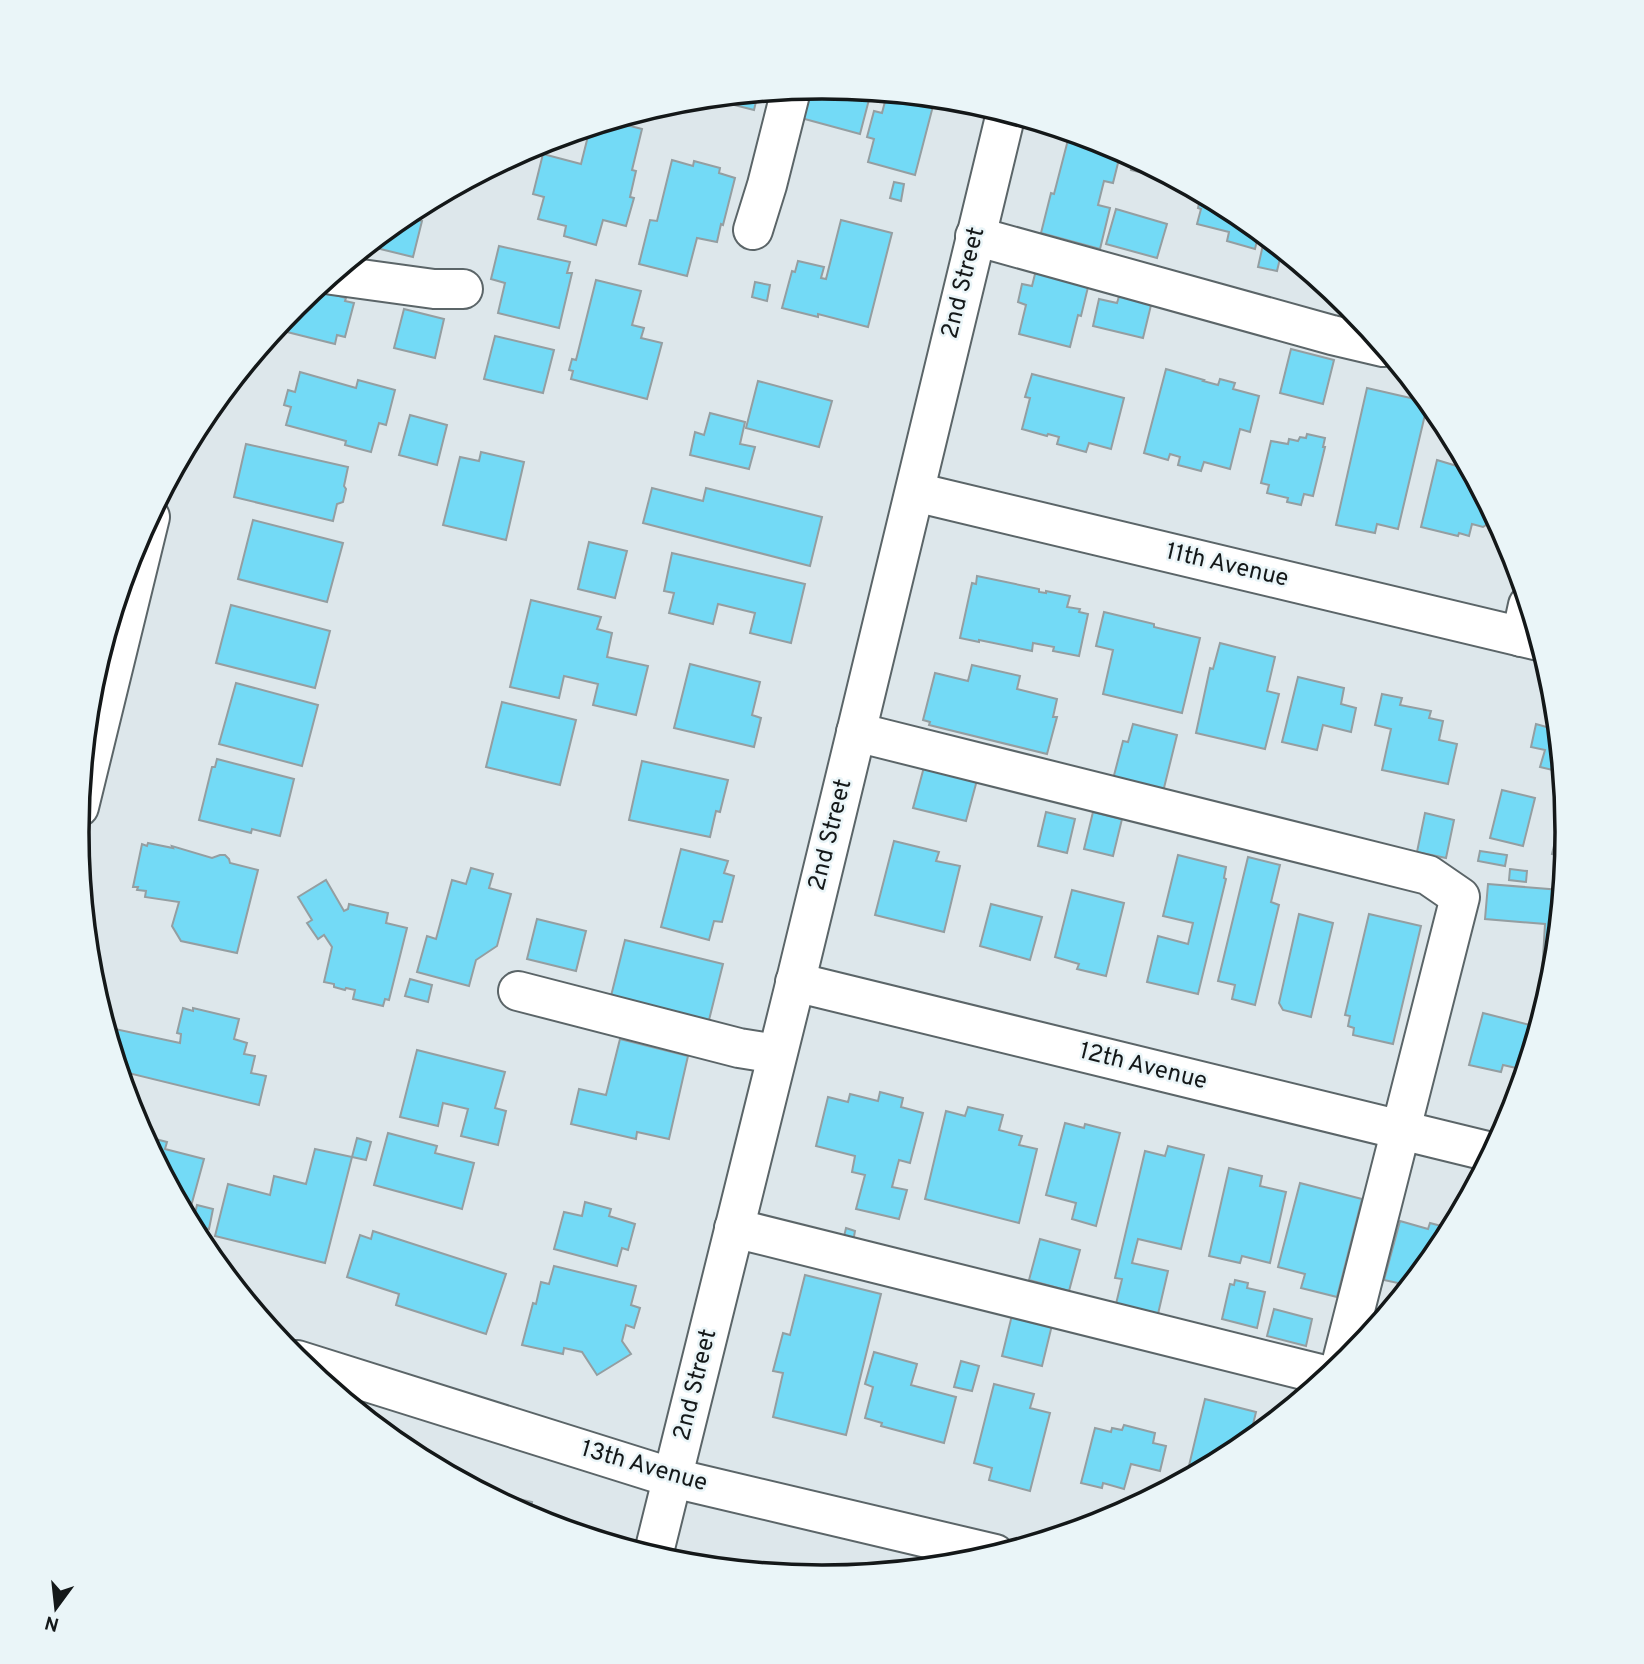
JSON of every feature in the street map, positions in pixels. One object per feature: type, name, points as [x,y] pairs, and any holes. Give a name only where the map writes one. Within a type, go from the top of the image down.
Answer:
[{"type":"street","points":[[753,230],[788,100]]},
{"type":"street","name":"2nd Street","points":[[656,1546],[1004,122]]},
{"type":"street","points":[[975,236],[1367,343]]},
{"type":"street","points":[[344,277],[434,289],[463,289]]},
{"type":"street","name":"11th Avenue","points":[[915,492],[1526,627]]},
{"type":"street","points":[[96,733],[130,590]]},
{"type":"street","points":[[856,732],[1429,875],[1460,897],[1346,1343]]},
{"type":"street","name":"12th Avenue","points":[[795,982],[1482,1149]]},
{"type":"street","points":[[518,991],[739,1048],[777,1054]]},
{"type":"street","points":[[734,1228],[1316,1373]]},
{"type":"street","name":"13th Avenue","points":[[323,1368],[673,1478],[974,1549]]},
{"type":"building","points":[[805,100],[869,101],[860,134],[801,118]]},
{"type":"building","points":[[756,103],[754,110],[735,105]]},
{"type":"building","points":[[885,103],[932,108],[915,175],[868,162],[874,139],[867,137],[874,111],[882,113]]},
{"type":"building","points":[[628,125],[642,129],[632,170],[636,171],[630,197],[634,198],[626,226],[603,220],[596,245],[564,236],[566,226],[538,219],[544,197],[533,194],[543,155],[581,164],[588,138]]},
{"type":"building","points":[[1068,142],[1118,162],[1113,183],[1104,181],[1098,205],[1110,208],[1100,249],[1041,233],[1051,193],[1054,194]]},
{"type":"building","points":[[672,160],[693,166],[694,161],[720,168],[719,173],[735,178],[717,242],[697,238],[687,276],[639,264],[650,220],[657,221]]},
{"type":"building","points":[[894,182],[904,184],[901,201],[890,198]]},
{"type":"building","points":[[1199,204],[1256,243],[1255,249],[1227,241],[1229,232],[1197,224],[1201,209],[1198,208]]},
{"type":"building","points":[[1116,209],[1167,224],[1157,258],[1106,244]]},
{"type":"building","points":[[419,220],[422,221],[413,257],[379,249]]},
{"type":"building","points":[[841,220],[892,233],[868,327],[782,308],[792,271],[795,272],[798,261],[824,267],[821,278],[826,279]]},
{"type":"building","points":[[499,246],[570,262],[567,273],[572,273],[559,328],[498,313],[505,283],[491,279]]},
{"type":"building","points":[[1263,247],[1280,260],[1277,271],[1258,267]]},
{"type":"building","points":[[1036,270],[1089,283],[1070,347],[1019,334],[1026,305],[1018,302],[1022,284],[1032,286]]},
{"type":"building","points":[[596,280],[641,291],[632,325],[644,328],[641,338],[662,343],[647,399],[571,379],[573,371],[569,370],[572,359],[576,360]]},
{"type":"building","points":[[755,282],[770,285],[767,301],[752,297]]},
{"type":"building","points":[[327,293],[354,303],[345,337],[337,335],[335,344],[287,332]]},
{"type":"building","points":[[1120,293],[1152,301],[1143,338],[1093,326],[1099,299],[1117,303]]},
{"type":"building","points":[[404,309],[444,319],[435,358],[394,348]]},
{"type":"building","points":[[495,336],[554,350],[543,393],[484,379]]},
{"type":"building","points":[[1291,349],[1334,360],[1323,404],[1280,393]]},
{"type":"building","points":[[1166,369],[1218,385],[1220,379],[1235,383],[1233,389],[1259,396],[1250,432],[1240,429],[1230,469],[1204,462],[1201,471],[1178,465],[1180,457],[1170,454],[1168,460],[1144,453]]},
{"type":"building","points":[[300,372],[356,388],[358,380],[395,390],[386,425],[379,423],[371,452],[345,445],[346,441],[286,425],[291,407],[284,405],[288,390],[295,392]]},
{"type":"building","points":[[1032,374],[1124,398],[1111,449],[1089,443],[1086,452],[1057,444],[1059,437],[1022,429],[1030,398],[1025,397]]},
{"type":"building","points":[[758,381],[832,401],[819,447],[746,428]]},
{"type":"building","points":[[1367,388],[1412,398],[1425,416],[1398,529],[1377,524],[1375,533],[1336,525]]},
{"type":"building","points":[[710,413],[745,422],[740,444],[755,447],[749,469],[690,455],[695,432],[704,435]]},
{"type":"building","points":[[410,415],[447,425],[437,465],[399,455]]},
{"type":"building","points":[[1307,434],[1325,438],[1313,496],[1304,494],[1301,505],[1287,502],[1288,498],[1267,493],[1269,485],[1261,483],[1271,441],[1288,444],[1289,439],[1298,441],[1300,437],[1306,438]]},
{"type":"building","points":[[246,444],[348,467],[343,502],[337,504],[333,521],[234,497]]},
{"type":"building","points":[[481,452],[524,462],[506,540],[443,525],[460,457],[479,461]]},
{"type":"building","points":[[1437,460],[1457,466],[1487,525],[1483,527],[1472,524],[1469,536],[1421,527]]},
{"type":"building","points":[[652,488],[703,501],[706,488],[822,517],[810,566],[643,523]]},
{"type":"building","points":[[253,520],[343,543],[327,602],[238,579]]},
{"type":"building","points":[[589,542],[627,551],[615,598],[578,589]]},
{"type":"building","points":[[672,553],[805,584],[791,643],[750,633],[755,613],[718,604],[713,624],[669,613],[674,593],[664,591]]},
{"type":"building","points":[[977,576],[1039,589],[1039,592],[1070,596],[1067,607],[1080,609],[1079,612],[1088,614],[1079,656],[1053,651],[1054,647],[1033,643],[1032,651],[960,638],[972,583],[976,584]]},
{"type":"building","points":[[531,600],[601,617],[597,629],[612,633],[607,657],[648,666],[636,715],[593,705],[598,684],[564,676],[559,698],[510,687]]},
{"type":"building","points":[[231,605],[330,631],[315,688],[216,663]]},
{"type":"building","points":[[1104,612],[1200,638],[1182,713],[1103,694],[1113,650],[1096,646]]},
{"type":"building","points":[[1220,643],[1275,657],[1267,691],[1279,694],[1265,749],[1196,733],[1210,668],[1213,669]]},
{"type":"building","points":[[690,664],[760,682],[752,715],[761,718],[754,747],[674,728]]},
{"type":"building","points":[[972,665],[1020,676],[1017,689],[1057,699],[1053,717],[1057,717],[1047,754],[929,725],[930,722],[923,720],[935,673],[968,681]]},
{"type":"building","points":[[1298,677],[1344,688],[1341,704],[1356,708],[1351,732],[1323,725],[1317,750],[1282,742]]},
{"type":"building","points":[[236,683],[318,705],[302,766],[219,744]]},
{"type":"building","points":[[1382,694],[1402,698],[1400,705],[1431,711],[1429,718],[1443,721],[1439,740],[1457,744],[1448,784],[1382,770],[1391,729],[1375,725]]},
{"type":"building","points":[[502,702],[576,720],[560,785],[486,767]]},
{"type":"building","points":[[1133,724],[1177,735],[1162,796],[1112,783],[1123,741],[1128,742]]},
{"type":"building","points":[[1536,724],[1547,727],[1552,770],[1540,767],[1545,750],[1531,747]]},
{"type":"building","points":[[217,759],[294,779],[280,836],[252,829],[251,833],[199,820],[212,767],[215,767]]},
{"type":"building","points":[[642,761],[728,780],[720,812],[716,811],[710,837],[629,820]]},
{"type":"building","points":[[924,767],[977,780],[966,821],[913,808]]},
{"type":"building","points":[[1502,790],[1535,798],[1523,846],[1490,838]]},
{"type":"building","points":[[1046,812],[1075,819],[1067,853],[1038,846]]},
{"type":"building","points":[[1093,812],[1122,819],[1113,856],[1084,849]]},
{"type":"building","points":[[1425,813],[1454,820],[1446,858],[1417,852]]},
{"type":"building","points":[[894,841],[939,852],[936,861],[960,866],[944,932],[875,915]]},
{"type":"building","points":[[148,843],[173,848],[172,846],[212,858],[225,855],[230,863],[258,870],[237,953],[181,941],[172,926],[179,902],[145,897],[146,891],[133,887],[142,844],[147,846]]},
{"type":"building","points":[[681,849],[728,861],[724,873],[734,876],[722,922],[714,921],[709,940],[661,927]]},
{"type":"building","points":[[1480,851],[1507,855],[1505,866],[1478,861]]},
{"type":"building","points":[[1178,855],[1226,867],[1226,879],[1198,994],[1147,982],[1158,936],[1188,944],[1193,923],[1163,916]]},
{"type":"building","points":[[1248,857],[1280,865],[1271,902],[1279,905],[1255,1005],[1232,999],[1235,985],[1218,981]]},
{"type":"building","points":[[471,868],[493,874],[489,888],[511,894],[497,946],[476,960],[469,986],[417,972],[427,936],[436,939],[452,880],[466,884]]},
{"type":"building","points":[[1510,869],[1527,871],[1526,882],[1509,880]]},
{"type":"building","points":[[326,880],[344,911],[349,904],[388,913],[386,923],[407,928],[389,1000],[385,999],[383,1006],[353,999],[355,990],[345,990],[324,982],[332,947],[324,935],[318,939],[307,923],[312,920],[298,897]]},
{"type":"building","points":[[1488,884],[1552,889],[1543,964],[1545,924],[1485,919]]},
{"type":"building","points":[[1072,890],[1124,903],[1106,976],[1077,969],[1079,964],[1055,957]]},
{"type":"building","points":[[991,904],[1042,917],[1030,960],[980,946]]},
{"type":"building","points":[[1299,914],[1333,923],[1311,1017],[1283,1010],[1279,1003]]},
{"type":"building","points":[[1369,914],[1421,926],[1393,1044],[1353,1035],[1354,1028],[1348,1026],[1350,1016],[1345,1015]]},
{"type":"building","points":[[537,919],[586,931],[576,971],[527,959]]},
{"type":"building","points":[[625,940],[723,964],[708,1024],[610,1000]]},
{"type":"building","points":[[410,979],[432,985],[428,1002],[405,996]]},
{"type":"building","points":[[183,1008],[239,1019],[234,1039],[247,1043],[244,1054],[255,1056],[251,1073],[266,1076],[259,1105],[130,1073],[116,1029],[180,1043],[181,1034],[177,1033]]},
{"type":"building","points":[[1483,1013],[1529,1025],[1516,1068],[1503,1065],[1501,1072],[1469,1065]]},
{"type":"building","points":[[620,1039],[688,1056],[669,1139],[637,1132],[636,1139],[571,1124],[579,1089],[606,1095]]},
{"type":"building","points":[[417,1050],[505,1072],[495,1108],[506,1111],[498,1145],[461,1136],[468,1109],[443,1103],[438,1126],[400,1117]]},
{"type":"building","points":[[880,1092],[903,1098],[901,1107],[923,1113],[910,1163],[899,1160],[892,1187],[907,1190],[899,1219],[856,1209],[865,1175],[852,1172],[855,1156],[816,1146],[828,1097],[848,1102],[850,1094],[878,1101]]},
{"type":"building","points":[[968,1107],[1003,1115],[999,1130],[1022,1136],[1019,1145],[1037,1149],[1019,1223],[925,1199],[946,1111],[965,1116]]},
{"type":"building","points":[[1065,1123],[1084,1128],[1085,1124],[1120,1133],[1096,1226],[1072,1219],[1076,1203],[1046,1195]]},
{"type":"building","points":[[388,1133],[437,1146],[435,1153],[474,1163],[462,1209],[374,1185]]},
{"type":"building","points":[[357,1138],[371,1142],[366,1160],[352,1157]]},
{"type":"building","points":[[158,1140],[167,1142],[165,1149],[204,1159],[191,1205]]},
{"type":"building","points":[[1168,1146],[1204,1155],[1181,1249],[1138,1239],[1132,1263],[1168,1271],[1158,1314],[1116,1304],[1122,1279],[1115,1278],[1145,1151],[1165,1156]]},
{"type":"building","points":[[315,1149],[352,1157],[325,1263],[215,1236],[228,1184],[270,1195],[274,1176],[306,1184]]},
{"type":"building","points":[[1229,1168],[1262,1176],[1260,1186],[1286,1192],[1270,1263],[1242,1256],[1240,1263],[1209,1256]]},
{"type":"building","points":[[1300,1183],[1362,1199],[1337,1297],[1301,1288],[1305,1274],[1278,1267]]},
{"type":"building","points":[[585,1202],[611,1209],[609,1216],[635,1224],[628,1250],[622,1248],[617,1266],[554,1249],[564,1212],[582,1216]]},
{"type":"building","points":[[197,1205],[213,1209],[209,1229],[206,1229],[195,1211]]},
{"type":"building","points":[[1400,1221],[1428,1229],[1430,1223],[1440,1226],[1398,1285],[1384,1280]]},
{"type":"building","points":[[846,1228],[855,1231],[853,1242],[843,1241]]},
{"type":"building","points":[[373,1231],[506,1274],[486,1334],[396,1305],[399,1294],[347,1277],[360,1235],[371,1239]]},
{"type":"building","points":[[1040,1239],[1080,1250],[1069,1291],[1029,1280]]},
{"type":"building","points":[[554,1266],[636,1286],[631,1305],[640,1308],[634,1328],[626,1325],[622,1341],[631,1354],[597,1375],[582,1352],[564,1348],[563,1354],[522,1345],[541,1282],[549,1284]]},
{"type":"building","points":[[805,1275],[881,1294],[846,1435],[773,1417],[783,1373],[773,1371],[783,1333],[790,1335]]},
{"type":"building","points":[[1235,1280],[1248,1283],[1247,1288],[1265,1292],[1257,1328],[1222,1319],[1230,1284],[1234,1285]]},
{"type":"building","points":[[1274,1309],[1312,1319],[1306,1346],[1267,1336]]},
{"type":"building","points":[[1013,1311],[1053,1321],[1042,1366],[1002,1356]]},
{"type":"building","points":[[874,1352],[917,1364],[911,1385],[956,1397],[944,1443],[881,1426],[882,1423],[865,1418],[873,1387],[865,1384]]},
{"type":"building","points":[[961,1361],[979,1366],[972,1391],[954,1387]]},
{"type":"building","points":[[994,1384],[1034,1394],[1030,1408],[1050,1413],[1030,1491],[989,1480],[992,1468],[974,1463]]},
{"type":"building","points":[[1205,1399],[1256,1412],[1253,1424],[1189,1467]]},
{"type":"building","points":[[1124,1425],[1155,1433],[1153,1443],[1166,1446],[1160,1471],[1131,1464],[1124,1489],[1103,1483],[1102,1488],[1081,1483],[1095,1428],[1111,1432],[1112,1428],[1122,1430]]}]
